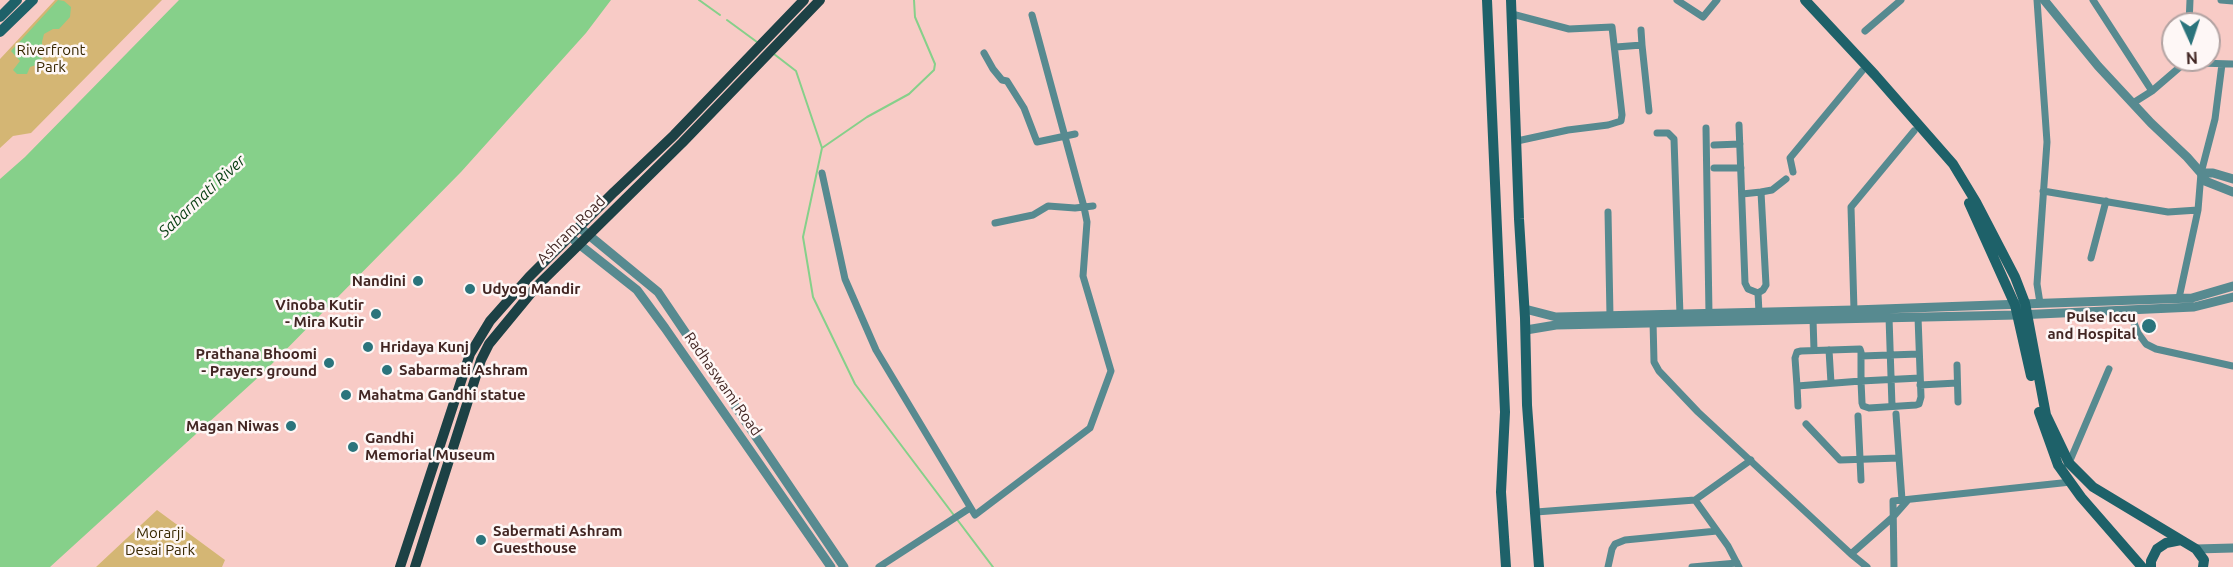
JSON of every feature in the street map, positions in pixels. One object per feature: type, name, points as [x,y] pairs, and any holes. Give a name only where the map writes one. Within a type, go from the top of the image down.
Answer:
[{"type":"main road","points":[[0,17],[17,0]]},
{"type":"main road","points":[[0,32],[33,0]]},
{"type":"main road","name":"Ashram Road","points":[[415,567],[481,360],[489,344],[574,240],[579,227],[674,135],[804,0]]},
{"type":"main road","name":"Ashram Road","points":[[400,567],[470,354],[490,321],[529,277],[574,240],[588,235],[682,143],[820,0]]},
{"type":"main road","points":[[1487,0],[1504,389],[1501,492],[1506,567]]},
{"type":"main road","points":[[1511,0],[1519,219],[1526,330],[1527,405],[1539,567]]},
{"type":"main road","points":[[1796,0],[1947,168],[1970,205],[2021,309],[2046,415],[2069,463],[2093,488],[2196,549],[2207,565]]},
{"type":"main road","points":[[1805,0],[1953,164],[1976,202],[2015,276],[2040,417],[2058,465],[2142,567]]},
{"type":"main road","points":[[479,337],[489,344]]},
{"type":"main road","points":[[2151,567],[2151,561],[2157,549],[2166,543],[2181,540]]},
{"type":"street","points":[[1677,0],[1703,17],[1718,0]]},
{"type":"street","points":[[1865,31],[1901,0]]},
{"type":"street","points":[[2037,0],[2047,142],[2037,284],[2040,303]]},
{"type":"street","points":[[2044,0],[2098,66],[2201,173],[2205,181],[2233,192]]},
{"type":"street","points":[[2093,0],[2152,91]]},
{"type":"street","points":[[2221,0],[2233,1]]},
{"type":"street","points":[[1512,14],[1569,29],[1610,26],[1614,30],[1622,121],[1517,141]]},
{"type":"street","points":[[822,173],[845,279],[876,350],[975,515],[1090,428],[1112,371],[1083,276],[1087,222],[1084,207],[1032,15]]},
{"type":"street","points":[[1641,30],[1648,111]]},
{"type":"street","points":[[1616,47],[1642,45]]},
{"type":"street","points":[[984,53],[1020,101],[1037,142],[1075,134]]},
{"type":"street","points":[[2179,298],[2198,210],[2201,173],[2215,119],[2222,64],[2233,64]]},
{"type":"street","points":[[1793,172],[1790,158],[1862,71]]},
{"type":"street","points":[[2133,103],[2152,91],[2174,72]]},
{"type":"street","points":[[1739,125],[1745,283],[1749,289],[1758,293]]},
{"type":"street","points":[[1706,128],[1709,314]]},
{"type":"street","points":[[1854,310],[1851,207],[1914,131]]},
{"type":"street","points":[[1657,133],[1668,133],[1674,139],[1680,315]]},
{"type":"street","points":[[1714,145],[1740,144]]},
{"type":"street","points":[[1713,168],[1741,168]]},
{"type":"street","points":[[2201,173],[2213,173],[2233,179]]},
{"type":"street","points":[[1742,194],[1772,190],[1786,179]]},
{"type":"street","points":[[2043,191],[2168,212],[2198,210]]},
{"type":"street","points":[[1758,293],[1766,285],[1761,192]]},
{"type":"street","points":[[2091,258],[2106,201]]},
{"type":"street","points":[[995,223],[1033,215],[1048,206],[1093,206]]},
{"type":"street","points":[[1608,212],[1610,316]]},
{"type":"street","name":"Radhaswami Road","points":[[579,227],[658,292],[844,567]]},
{"type":"street","name":"Radhaswami Road","points":[[574,240],[637,290],[831,567]]},
{"type":"street","points":[[1526,330],[1556,325],[1653,319],[1918,317],[2021,309],[2040,303],[2192,297],[2233,286]]},
{"type":"street","points":[[1758,293],[1760,313]]},
{"type":"street","points":[[1525,309],[1556,317],[1610,316],[1653,319],[1680,315],[1854,310],[2128,310],[2193,307],[2233,297]]},
{"type":"street","points":[[2128,310],[2138,333],[2146,344],[2156,349],[2233,366]]},
{"type":"street","points":[[1889,317],[1892,406]]},
{"type":"street","points":[[1798,406],[1795,354],[1801,351],[1858,349],[1860,349],[1861,356],[1861,381],[1865,408],[1919,404],[1918,317]]},
{"type":"street","points":[[1653,319],[1654,362],[1659,371],[1698,412],[1851,554],[1868,567]]},
{"type":"street","points":[[1813,319],[1814,351]]},
{"type":"street","points":[[1829,350],[1831,383]]},
{"type":"street","points":[[1861,356],[1919,354]]},
{"type":"street","points":[[1957,366],[1958,402]]},
{"type":"street","points":[[2069,463],[2109,369]]},
{"type":"street","points":[[1797,386],[1891,380],[1958,383]]},
{"type":"street","points":[[1851,554],[1893,517],[1905,500],[1896,414]]},
{"type":"street","points":[[1858,416],[1861,480]]},
{"type":"street","points":[[1806,424],[1840,460],[1899,458]]},
{"type":"street","points":[[1536,512],[1695,500],[1751,460]]},
{"type":"street","points":[[1905,500],[2071,482]]},
{"type":"street","points":[[1692,567],[1738,565],[1695,500]]},
{"type":"street","points":[[879,567],[970,508]]},
{"type":"street","points":[[1893,517],[1894,567]]},
{"type":"street","points":[[1608,567],[1615,544],[1625,540],[1717,531]]},
{"type":"street","points":[[2196,549],[2233,548]]},
{"type":"green space","name":"Riverfront Park","points":[[55,0],[162,0],[31,133],[13,136],[0,148],[0,59]]},
{"type":"green space","name":"Morarji Desai Park","points":[[157,510],[225,560],[222,567],[96,567]]},
{"type":"water","points":[[58,0],[64,1],[71,7],[70,17],[59,29],[53,29],[44,34],[43,57],[36,65],[30,67],[27,74],[17,74],[13,70],[20,61],[11,51]]},
{"type":"water","name":"Sabarmati River","points":[[179,0],[611,0],[586,33],[461,172],[263,373],[50,567],[0,567],[0,179],[25,157]]},
{"type":"waterway","points":[[699,0],[720,15]]},
{"type":"waterway","points":[[822,148],[867,117],[909,94],[934,70],[935,64],[915,17],[914,0]]},
{"type":"waterway","points":[[727,20],[757,42]]},
{"type":"waterway","points":[[774,54],[796,71],[822,148],[803,237],[813,297],[855,384],[993,567]]},
{"type":"place","name":"Nandini","points":[[418,281]]},
{"type":"place","name":"Udyog Mandir","points":[[470,289]]},
{"type":"place","name":"Vinoba Kutir - Mira Kutir","points":[[376,314]]},
{"type":"place","name":"Pulse Iccu and Hospital","points":[[2149,326]]},
{"type":"place","name":"Hridaya Kunj","points":[[368,347]]},
{"type":"place","name":"Prathana Bhoomi - Prayers ground","points":[[329,363]]},
{"type":"place","name":"Sabarmati Ashram","points":[[387,370]]},
{"type":"place","name":"Mahatma Gandhi statue","points":[[346,395]]},
{"type":"place","name":"Magan Niwas","points":[[291,426]]},
{"type":"place","name":"Gandhi Memorial Museum","points":[[353,447]]},
{"type":"place","name":"Sabermati Ashram Guesthouse","points":[[481,540]]}]
